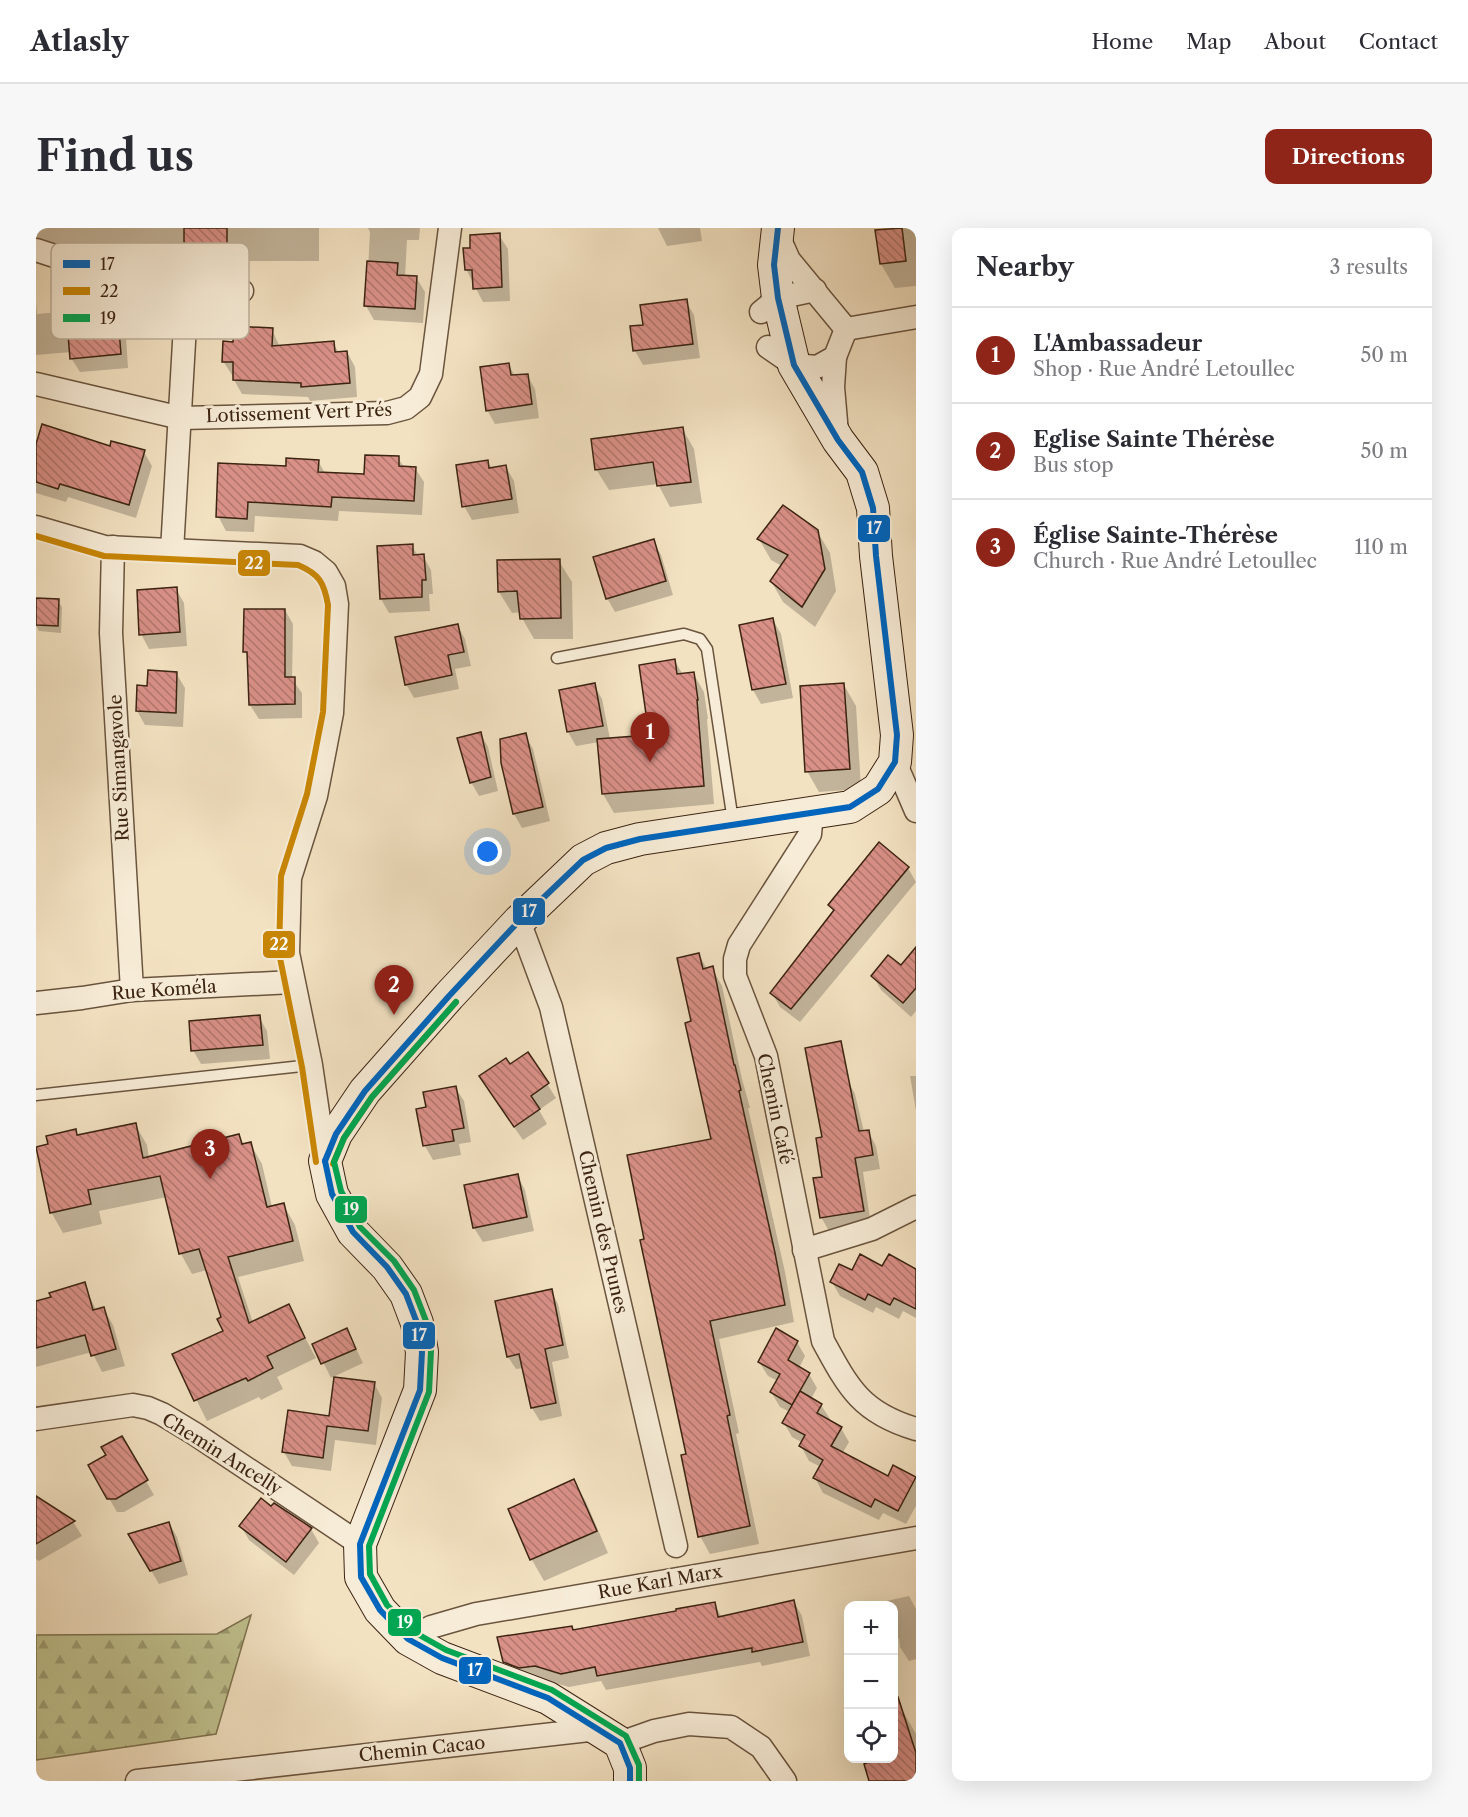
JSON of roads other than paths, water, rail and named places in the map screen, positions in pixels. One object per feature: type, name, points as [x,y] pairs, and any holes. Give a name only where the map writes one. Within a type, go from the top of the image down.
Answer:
[{"type":"main road","points":[[630,1781],[630,1768],[609,1736],[548,1698],[441,1658],[408,1639],[380,1610],[361,1577],[360,1544],[420,1390],[422,1352],[417,1323],[406,1294],[387,1267],[353,1232],[332,1194],[325,1161],[336,1134],[365,1091],[519,921],[583,860],[606,848],[640,839],[850,807],[878,789],[895,762],[897,735],[876,556],[873,508],[862,471],[838,440],[794,365],[769,305],[753,274],[773,230]]},
{"type":"main road","points":[[769,305],[768,347],[782,388],[801,410],[838,440]]},
{"type":"street","name":"Lotissement Vert Prés","points":[[36,384],[181,418],[387,413],[406,408],[420,397],[431,374],[450,228]]},
{"type":"street","points":[[773,230],[789,260],[846,329]]},
{"type":"street","points":[[36,250],[51,255]]},
{"type":"street","points":[[769,305],[815,290]]},
{"type":"street","points":[[846,329],[916,317]]},
{"type":"street","points":[[838,440],[833,387],[835,357],[846,329]]},
{"type":"street","name":"Lotissement Vert Prés","points":[[172,551],[185,339]]},
{"type":"street","points":[[768,347],[794,365],[817,367],[835,357]]},
{"type":"street","points":[[36,527],[105,547],[300,556],[314,562],[326,572],[334,586],[337,604],[332,713],[316,796],[290,878],[288,953],[311,1065],[325,1161]]},
{"type":"street","name":"Rue Simangavole","points":[[113,547],[111,633],[132,990]]},
{"type":"street","points":[[895,762],[916,811]]},
{"type":"street","name":"Chemin Café","points":[[812,813],[810,834],[739,945],[735,959],[735,976],[766,1056],[823,1341],[843,1378],[862,1402],[891,1422],[916,1429]]},
{"type":"street","name":"Chemin des Prunes","points":[[519,921],[551,1007],[676,1546]]},
{"type":"street","name":"Rue Koméla","points":[[36,1003],[132,990],[293,982]]},
{"type":"street","points":[[804,1250],[872,1229],[916,1207]]},
{"type":"street","name":"Chemin Ancelly","points":[[36,1419],[133,1405],[148,1408],[195,1434],[360,1544]]},
{"type":"street","name":"Rue Karl Marx","points":[[408,1639],[431,1627],[476,1614],[916,1538]]},
{"type":"street","name":"Chemin Cacao","points":[[137,1781],[609,1736],[689,1724],[731,1726],[761,1746],[785,1781]]},
{"type":"lane","points":[[557,658],[684,634],[700,639],[707,649],[733,824]]},
{"type":"lane","points":[[36,1095],[311,1065]]},
{"type":"place","name":"L'Ambassadeur","points":[[650,762]]},
{"type":"place","name":"Eglise Sainte Thérèse","points":[[394,1015]]},
{"type":"place","name":"Église Sainte-Thérèse","points":[[210,1179]]}]
